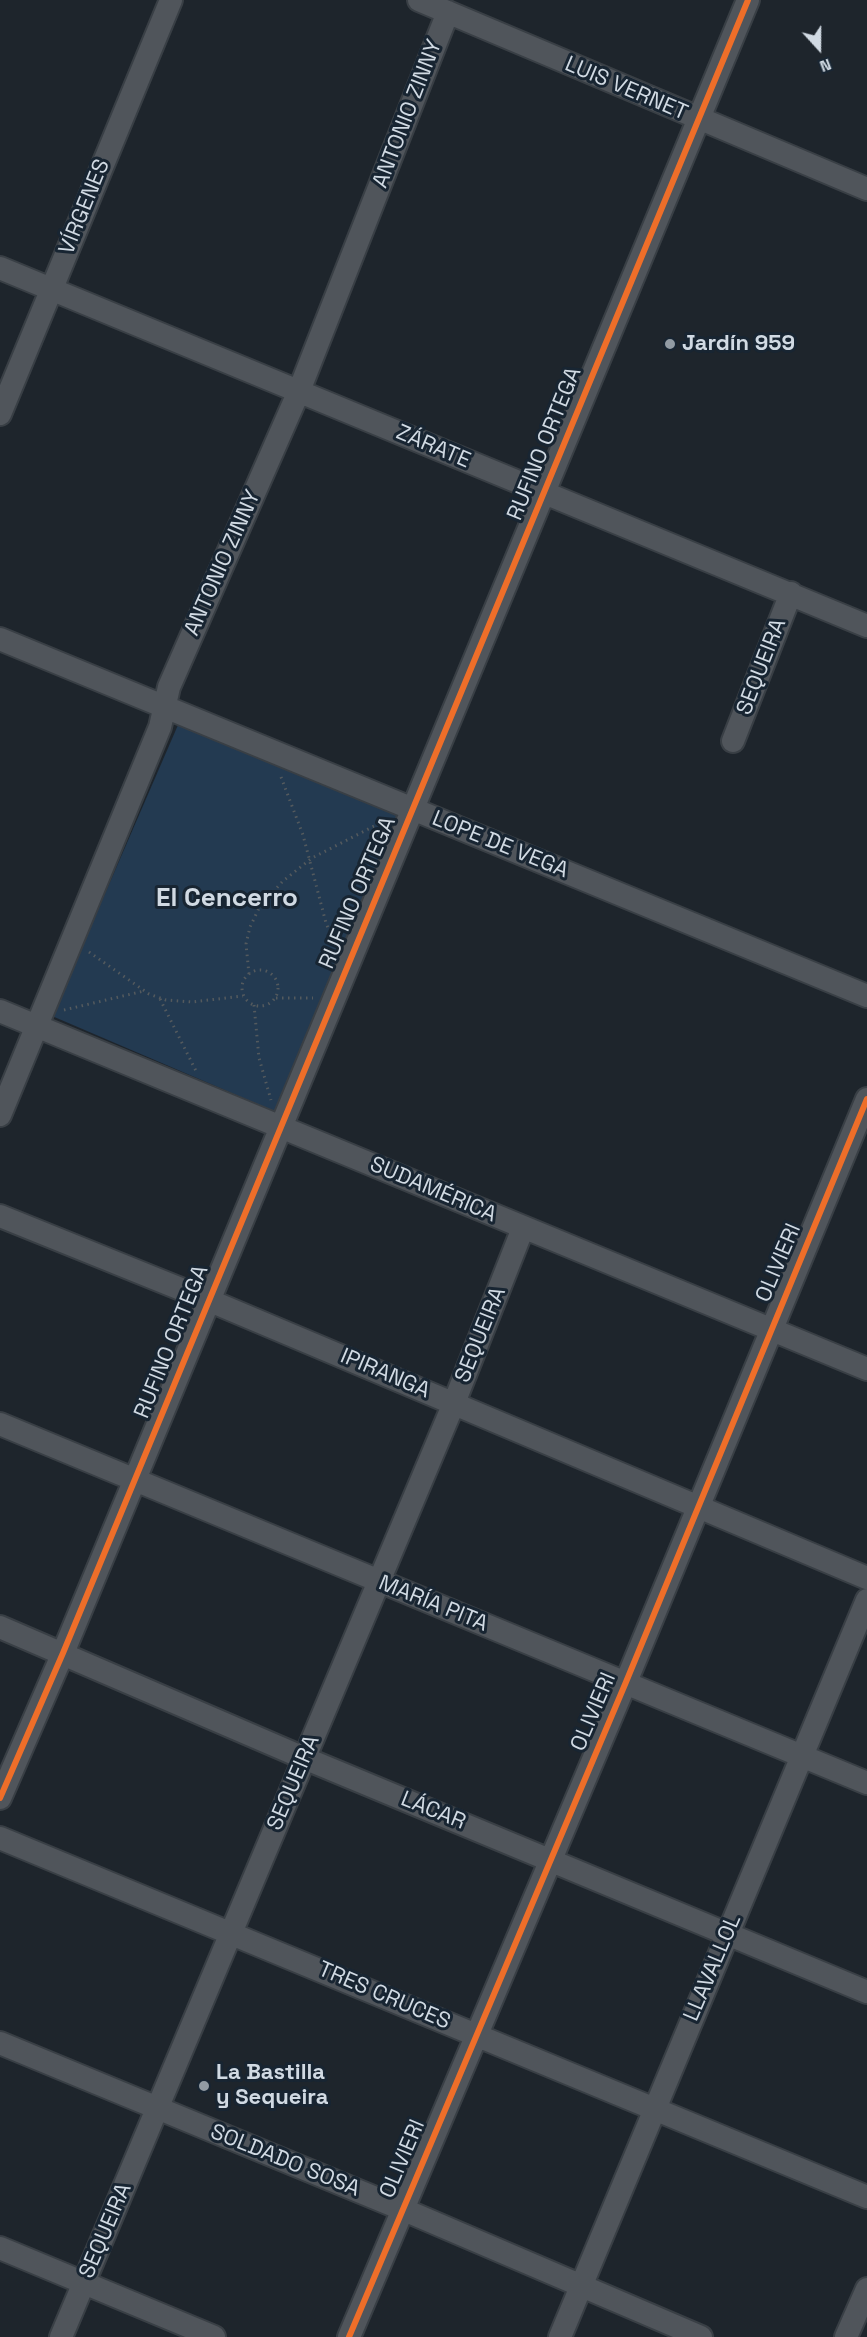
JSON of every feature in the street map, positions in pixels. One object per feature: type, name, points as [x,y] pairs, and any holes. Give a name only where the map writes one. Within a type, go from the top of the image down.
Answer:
[{"type":"street","name":"VÍRGENES","points":[[0,414],[171,0]]},
{"type":"street","name":"LUIS VERNET","points":[[419,0],[867,189]]},
{"type":"street","name":"RUFINO ORTEGA","points":[[0,1798],[63,1653],[748,0]]},
{"type":"street","name":"ANTONIO ZINNY","points":[[0,1115],[160,727],[169,687],[299,391],[448,12]]},
{"type":"street","name":"ZÁRATE","points":[[0,268],[867,626]]},
{"type":"street","name":"SEQUEIRA","points":[[733,741],[791,593]]},
{"type":"street","name":"LOPE DE VEGA","points":[[0,639],[867,996]]},
{"type":"street","name":"SUDAMÉRICA","points":[[0,1011],[40,1018],[203,1094],[867,1369]]},
{"type":"street","name":"OLIVIERI","points":[[349,2337],[475,2034],[626,1682],[867,1099]]},
{"type":"street","name":"IPIRANGA","points":[[0,1216],[208,1300],[867,1578]]},
{"type":"street","name":"SEQUEIRA","points":[[61,2337],[454,1403],[523,1228]]},
{"type":"street","name":"MARÍA PITA","points":[[0,1424],[867,1783]]},
{"type":"street","name":"LLAVALLOL","points":[[560,2337],[867,1600]]},
{"type":"street","name":"LÁCAR","points":[[0,1627],[304,1758],[867,1992]]},
{"type":"street","name":"TRES CRUCES","points":[[0,1838],[867,2197]]},
{"type":"street","name":"SOLDADO SOSA","points":[[0,2043],[402,2209],[701,2337]]},
{"type":"street","points":[[0,2248],[214,2337]]},
{"type":"street","points":[[846,2337],[867,2289]]},
{"type":"path","points":[[273,752],[310,860],[330,935],[335,945],[351,957]]},
{"type":"path","points":[[249,974],[246,944],[250,927],[260,906],[283,880],[310,860],[375,825],[412,809]]},
{"type":"path","points":[[73,938],[144,991],[159,998],[192,1002],[243,996]]},
{"type":"path","points":[[276,998],[278,983],[271,973],[260,969],[249,974],[242,984],[243,996],[254,1005],[264,1006],[276,998],[334,998]]},
{"type":"path","points":[[40,1018],[144,991]]},
{"type":"path","points":[[159,998],[191,1058],[203,1094]]},
{"type":"path","points":[[254,1005],[259,1058],[280,1126]]},
{"type":"shaded area","points":[[178,725],[399,814],[276,1112],[52,1016]]},
{"type":"cycle path","points":[[0,1798],[63,1653],[748,0]]},
{"type":"cycle path","points":[[349,2337],[626,1682],[867,1099]]},
{"type":"place","name":"Jardín 959","points":[[670,344]]},
{"type":"place","name":"La Bastilla y Sequeira","points":[[204,2086]]},
{"type":"district","name":"El Cencerro","points":[[227,899]]}]
